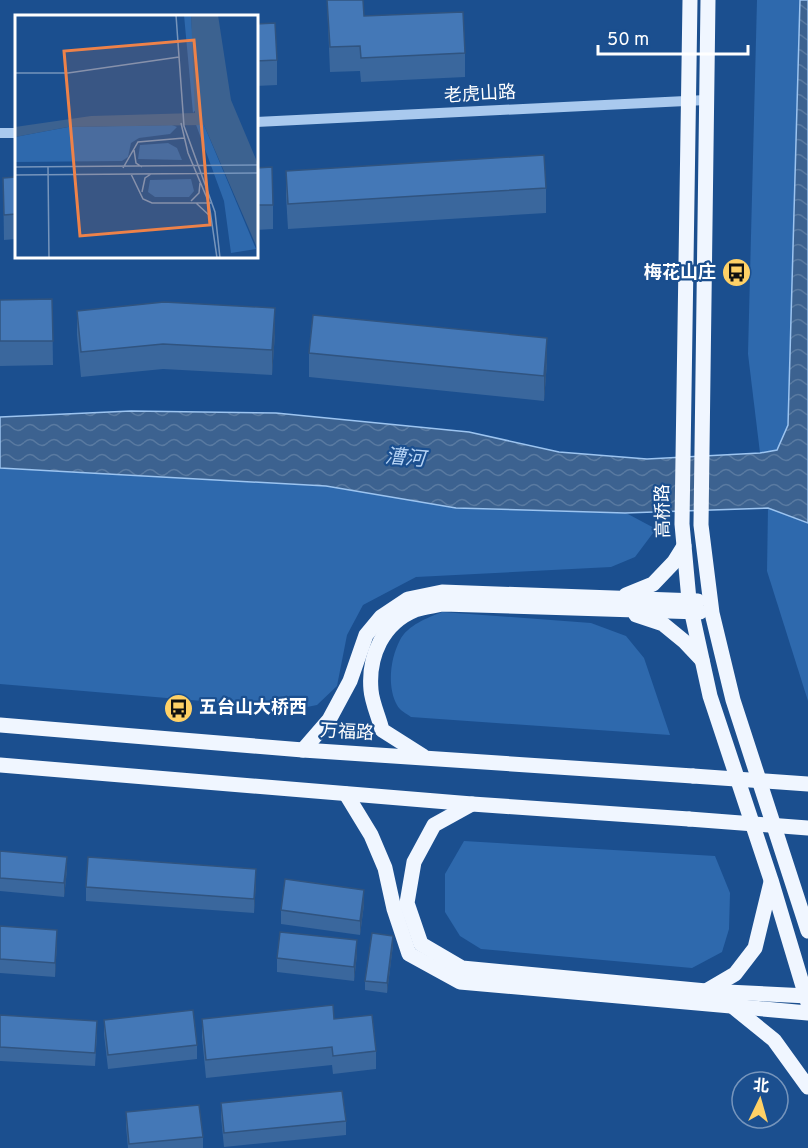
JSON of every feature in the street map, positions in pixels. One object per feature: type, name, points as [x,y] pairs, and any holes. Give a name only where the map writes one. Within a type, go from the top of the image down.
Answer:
[{"type":"main road","name":"高桥路","points":[[690,0],[682,524],[691,606],[710,696],[808,999]]},
{"type":"main road","name":"高桥路","points":[[708,0],[701,525],[711,607],[733,700],[808,930]]},
{"type":"main road","points":[[619,603],[653,584],[674,562],[684,546]]},
{"type":"main road","points":[[303,750],[329,720],[350,681],[366,635],[381,617],[408,599],[442,592],[711,607]]},
{"type":"main road","points":[[424,757],[382,730],[370,691],[371,664],[379,641],[392,623],[415,610],[443,604],[619,603],[663,624],[686,642],[703,661]]},
{"type":"main road","name":"万福路","points":[[0,726],[303,750],[808,784]]},
{"type":"main road","points":[[0,765],[472,804],[808,828]]},
{"type":"main road","points":[[346,794],[371,835],[385,868],[394,909],[409,954],[460,982],[808,1013]]},
{"type":"main road","points":[[472,804],[434,825],[414,862],[407,903],[421,944],[462,968],[808,999]]},
{"type":"main road","points":[[706,991],[735,974],[755,948],[771,880]]},
{"type":"main road","points":[[732,1006],[774,1040],[808,1087]]},
{"type":"street","name":"老虎山路","points":[[258,122],[706,100]]},
{"type":"shaded area","points":[[757,0],[800,0],[788,425],[777,450],[760,453],[748,354]]},
{"type":"shaded area","points":[[0,468],[326,486],[456,508],[626,513],[656,529],[635,557],[611,567],[416,577],[363,605],[347,635],[337,686],[317,705],[297,709],[0,684]]},
{"type":"shaded area","points":[[768,508],[808,523],[808,701],[767,571]]},
{"type":"shaded area","points":[[442,612],[591,623],[626,636],[644,658],[670,735],[411,717],[399,709],[394,698],[391,673],[394,656],[400,640],[408,630]]},
{"type":"shaded area","points":[[464,841],[715,856],[730,893],[729,929],[722,952],[692,968],[481,949],[460,936],[445,912],[445,874]]},
{"type":"water","name":"漕河","points":[[800,0],[808,0],[808,523],[768,508],[625,513],[456,508],[326,486],[0,468],[0,417],[131,411],[276,413],[469,432],[559,452],[647,459],[760,453],[777,450],[788,425]]},
{"type":"building","points":[[327,0],[363,0],[364,16],[463,12],[465,53],[361,58],[360,46],[330,47]]},
{"type":"building","points":[[275,23],[277,60],[258,61],[258,24]]},
{"type":"building","points":[[544,155],[546,188],[288,204],[286,171]]},
{"type":"building","points":[[272,167],[273,205],[258,205],[258,168]]},
{"type":"building","points":[[15,177],[15,214],[4,215],[3,178]]},
{"type":"building","points":[[52,299],[53,341],[0,341],[0,300]]},
{"type":"building","points":[[164,302],[275,308],[272,350],[163,344],[81,352],[77,311]]},
{"type":"building","points":[[313,315],[547,338],[544,376],[309,353]]},
{"type":"building","points":[[0,851],[67,857],[64,883],[0,878]]},
{"type":"building","points":[[88,857],[256,869],[254,899],[86,887]]},
{"type":"building","points":[[285,879],[364,890],[360,921],[281,910]]},
{"type":"building","points":[[0,926],[57,930],[55,963],[0,959]]},
{"type":"building","points":[[280,932],[357,940],[354,967],[277,958]]},
{"type":"building","points":[[372,933],[393,936],[387,983],[365,981]]},
{"type":"building","points":[[333,1005],[334,1019],[372,1015],[376,1051],[333,1056],[332,1047],[206,1060],[202,1019]]},
{"type":"building","points":[[193,1010],[197,1045],[108,1055],[104,1020]]},
{"type":"building","points":[[0,1015],[97,1021],[95,1053],[0,1047]]},
{"type":"building","points":[[342,1091],[346,1121],[224,1133],[221,1103]]},
{"type":"building","points":[[199,1105],[203,1137],[129,1144],[126,1112]]},
{"type":"place","name":"梅花山庄","points":[[737,273]]},
{"type":"place","name":"五台山大桥西","points":[[178,708]]}]
